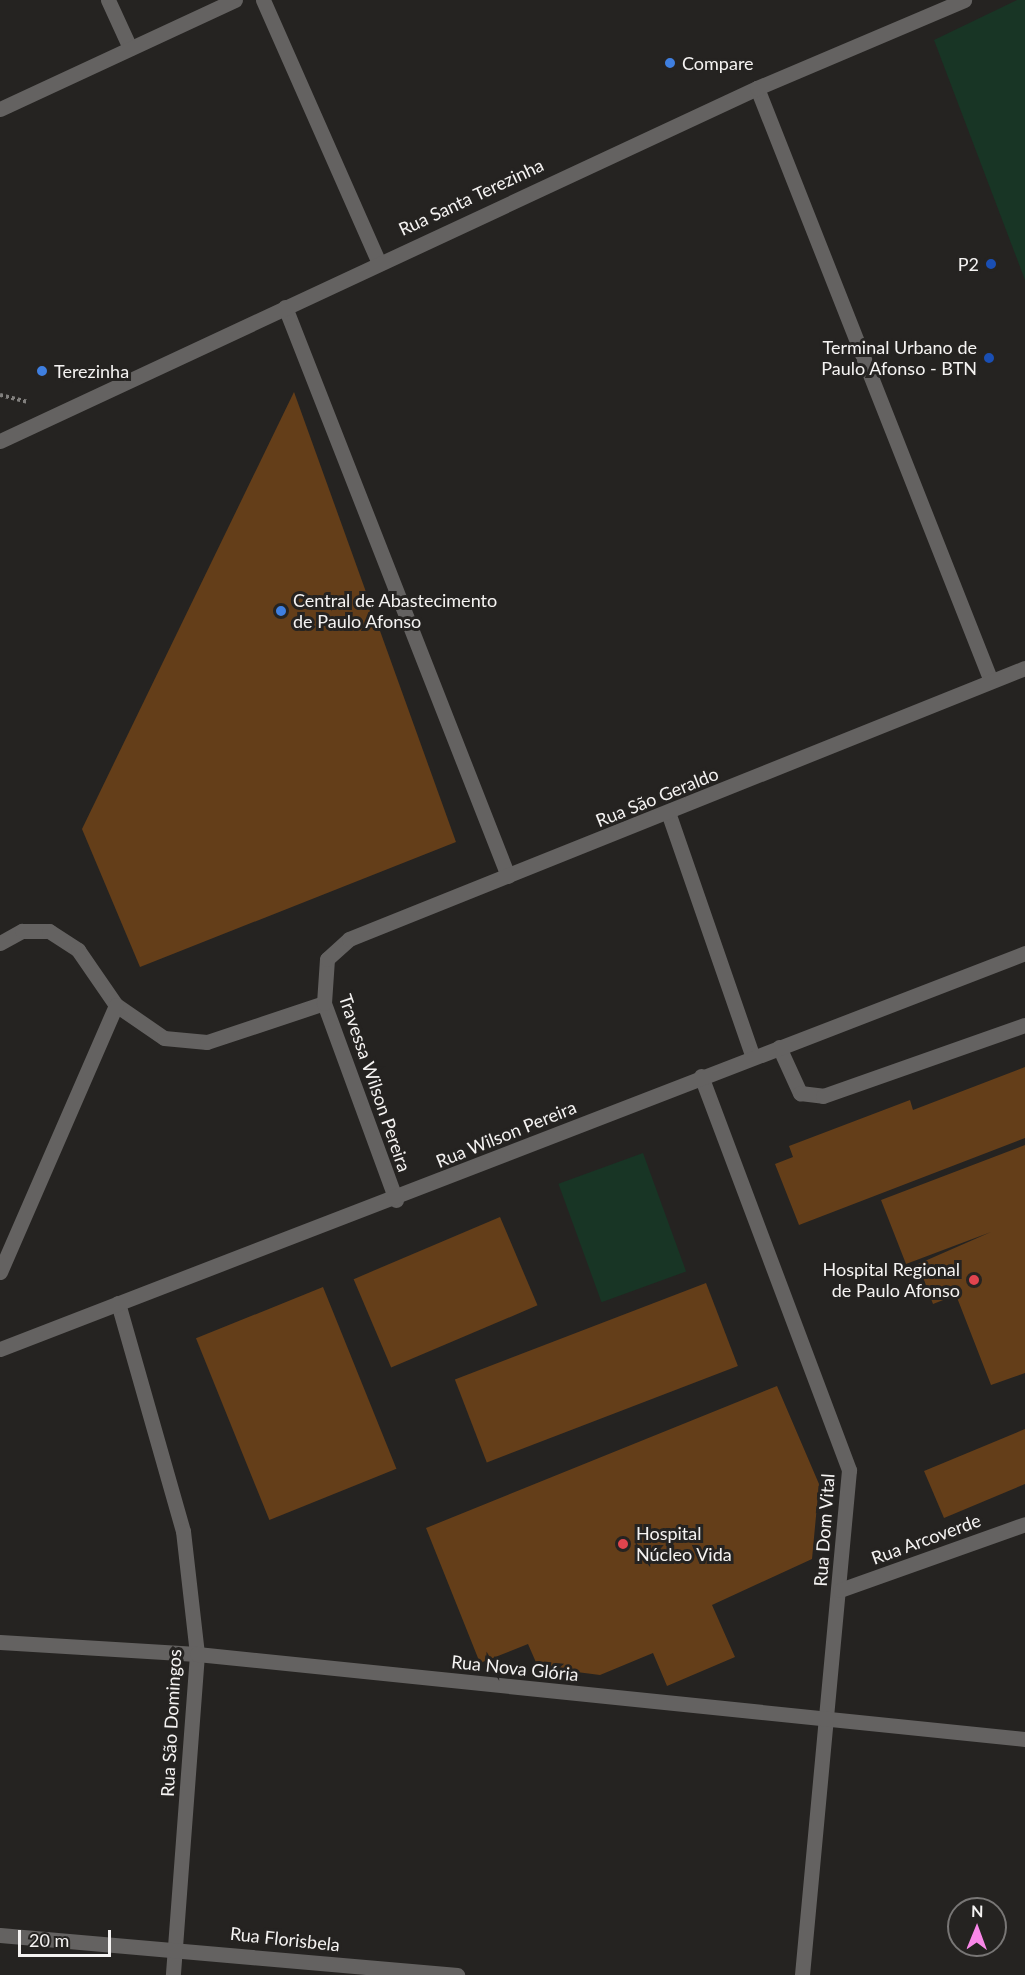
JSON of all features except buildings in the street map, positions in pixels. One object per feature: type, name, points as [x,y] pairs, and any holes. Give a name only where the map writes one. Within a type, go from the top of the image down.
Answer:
[{"type":"street","points":[[108,0],[130,48]]},
{"type":"street","points":[[0,109],[235,0]]},
{"type":"street","points":[[263,0],[378,261]]},
{"type":"street","name":"Rua Santa Terezinha","points":[[0,441],[378,261],[757,88],[964,0]]},
{"type":"street","points":[[757,88],[991,681]]},
{"type":"street","points":[[285,307],[508,876]]},
{"type":"street","name":"Rua São Geraldo","points":[[322,979],[327,959],[349,939],[669,815],[1025,668]]},
{"type":"street","points":[[669,815],[752,1055]]},
{"type":"street","points":[[0,943],[22,931],[49,931],[78,950],[116,1005],[164,1038],[207,1042],[324,1004]]},
{"type":"street","name":"Rua Wilson Pereira","points":[[0,1349],[396,1200],[752,1055],[779,1047],[1025,953]]},
{"type":"street","name":"Travessa Wilson Pereira","points":[[322,979],[324,1004],[396,1200]]},
{"type":"street","points":[[0,1272],[116,1005]]},
{"type":"street","points":[[779,1047],[800,1093],[823,1096],[1025,1025]]},
{"type":"street","name":"Rua Dom Vital","points":[[701,1076],[841,1437],[849,1470],[840,1590],[825,1720],[802,1975]]},
{"type":"street","name":"Rua São Domingos","points":[[118,1303],[183,1531],[196,1654],[173,1975]]},
{"type":"street","name":"Rua Arcoverde","points":[[840,1590],[1025,1524]]},
{"type":"street","name":"Rua Nova Glória","points":[[0,1642],[196,1654],[1025,1739]]},
{"type":"street","name":"Rua Florisbela","points":[[0,1935],[175,1948],[458,1975]]},
{"type":"green space","points":[[1017,0],[1025,0],[1025,280],[934,40]]},
{"type":"green space","points":[[643,1153],[686,1271],[602,1302],[558,1184]]},
{"type":"place","name":"Compare","points":[[670,63]]},
{"type":"place","name":"P2","points":[[991,264]]},
{"type":"place","name":"Terminal Urbano de Paulo Afonso - BTN","points":[[989,358]]},
{"type":"place","name":"Terezinha","points":[[42,371]]},
{"type":"place","name":"Central de Abastecimento de Paulo Afonso","points":[[281,611]]},
{"type":"place","name":"Hospital Regional de Paulo Afonso","points":[[974,1280]]},
{"type":"place","name":"Hospital Núcleo Vida","points":[[623,1544]]}]
